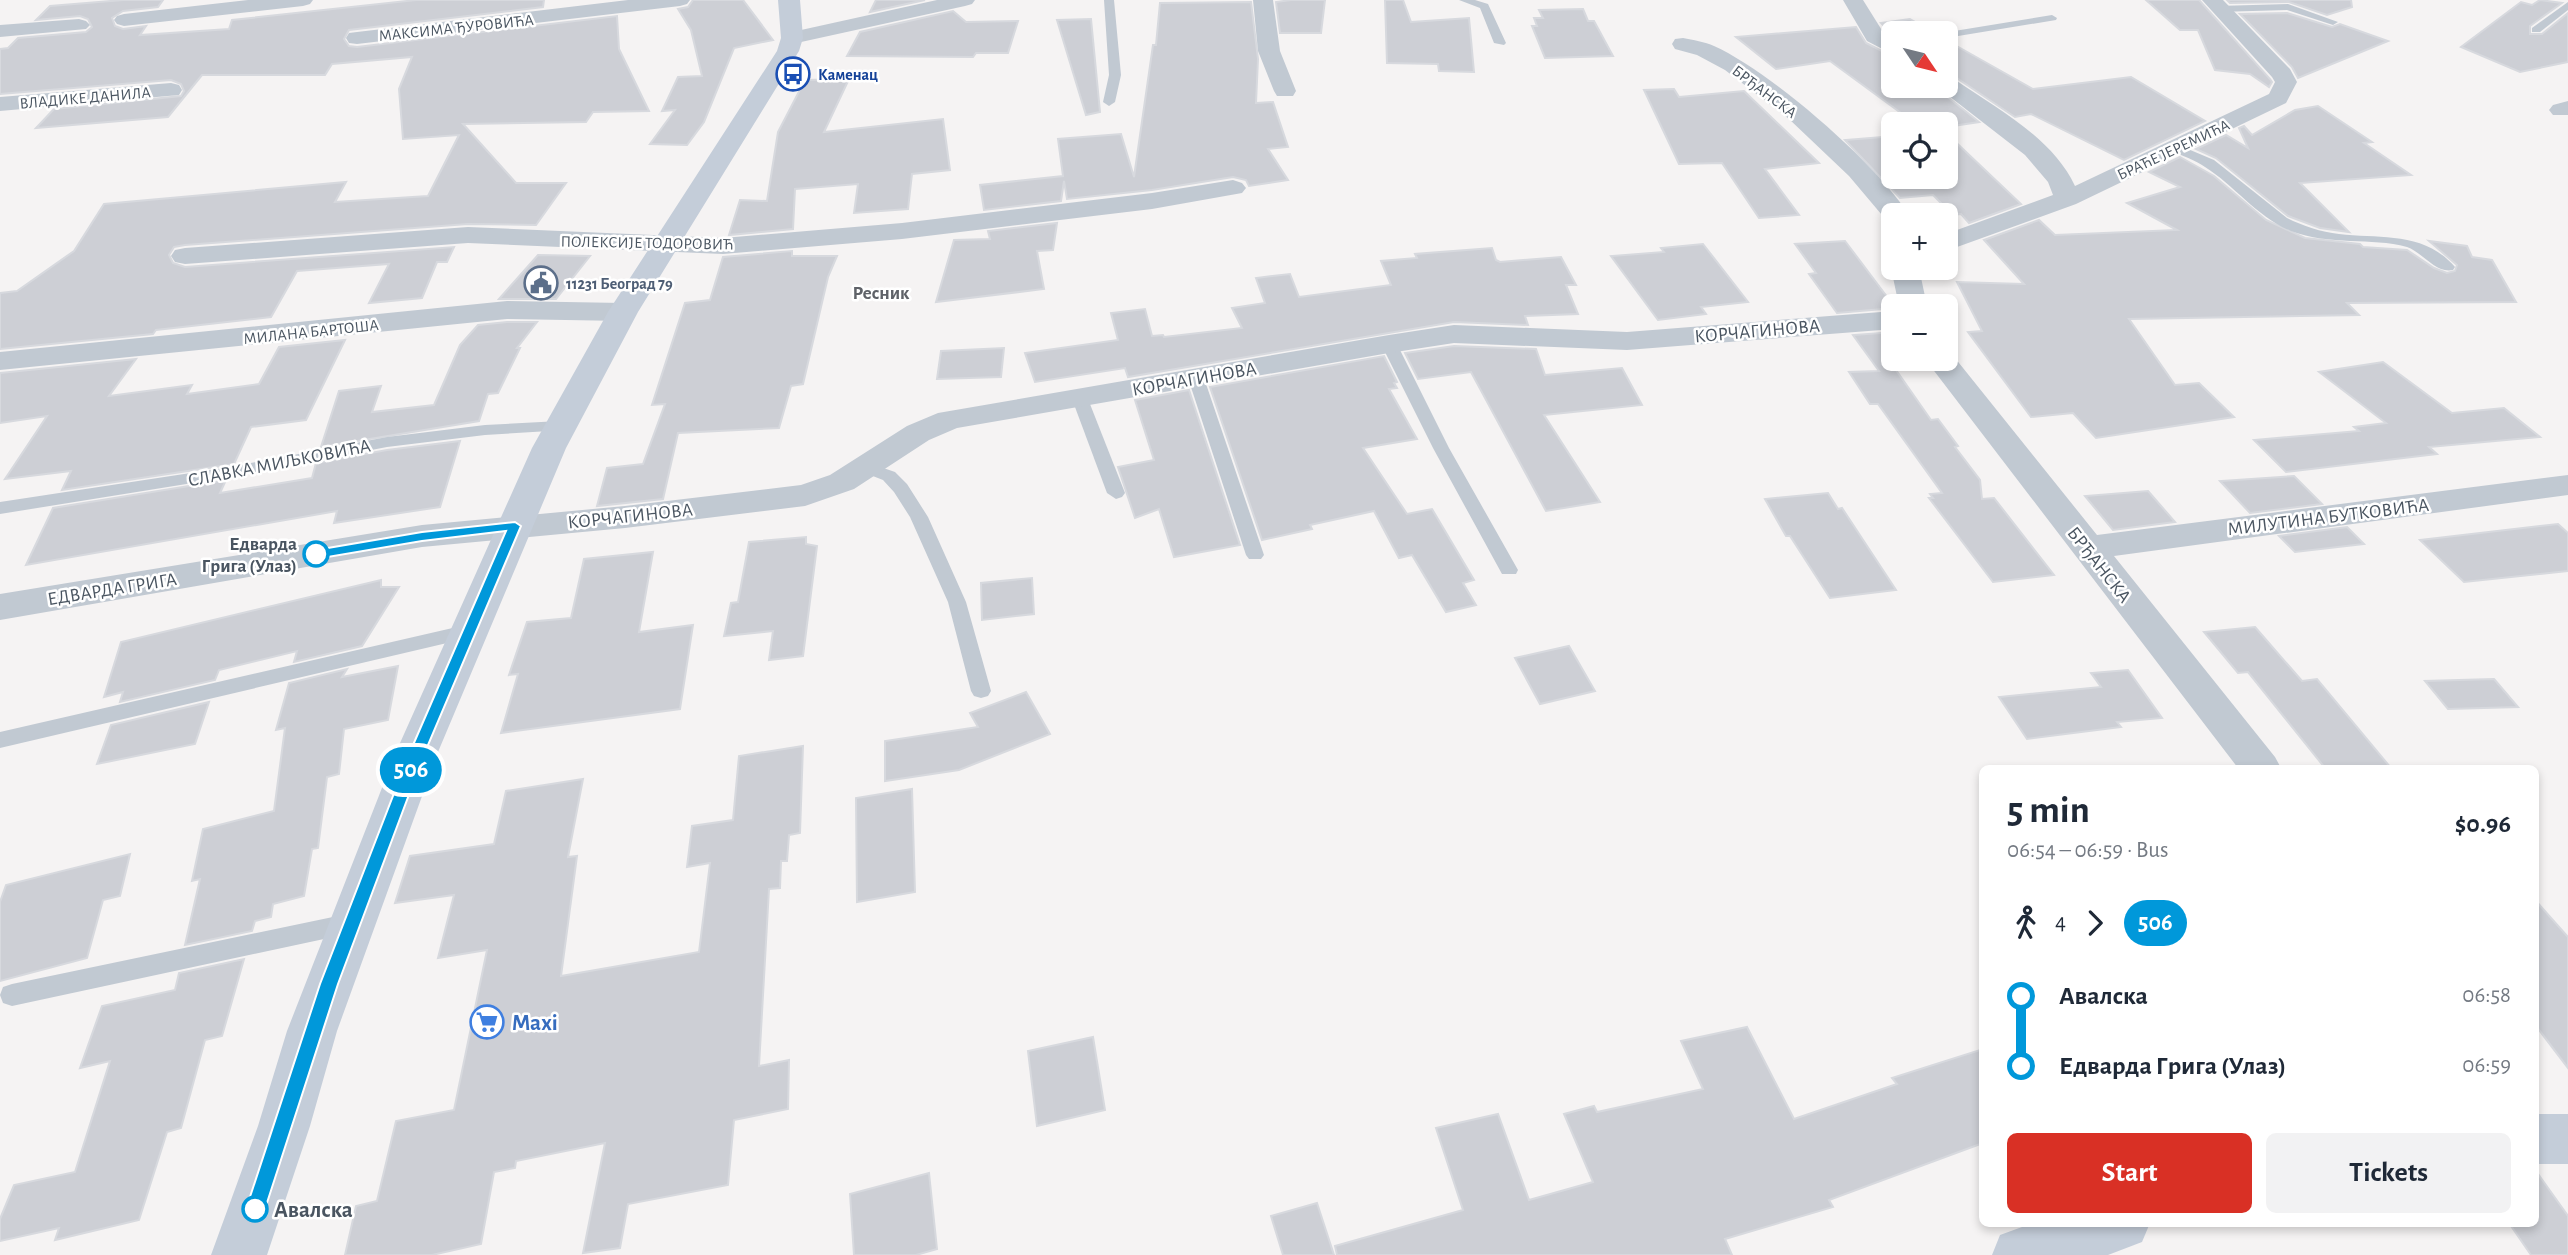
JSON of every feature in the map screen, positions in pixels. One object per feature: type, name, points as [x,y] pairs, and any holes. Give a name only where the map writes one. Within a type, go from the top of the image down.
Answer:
[{"type":"street","points":[[124,20],[303,0]]},
{"type":"street","name":"МАКСИМА ЂУРОВИЋА","points":[[357,38],[680,0]]},
{"type":"street","points":[[239,1255],[284,1126],[312,1031],[417,752],[515,526],[560,426],[623,312],[782,62],[792,38],[789,0]]},
{"type":"street","points":[[792,38],[965,0]]},
{"type":"street","points":[[1263,0],[1269,51],[1284,91]]},
{"type":"street","points":[[1853,0],[1875,36],[1881,39]]},
{"type":"street","name":"БРАЋЕ ЈЕРЕМИЋА","points":[[1958,239],[2067,199],[2275,100],[2282,94],[2286,82],[2264,54],[2215,4]]},
{"type":"street","points":[[0,31],[79,25]]},
{"type":"street","name":"БРЂАНСКА","points":[[1683,44],[1706,49],[1773,93],[1847,162],[1885,203]]},
{"type":"street","name":"ВЛАДИКЕ ДАНИЛА","points":[[0,104],[171,90]]},
{"type":"street","points":[[1958,93],[2041,157],[2060,181],[2067,199]]},
{"type":"street","name":"ПОЛЕКСИЈЕ ТОДОРОВИЋ","points":[[185,256],[444,236],[723,246],[902,232],[1152,201],[1233,188]]},
{"type":"street","name":"МИЛАНА БАРТОША","points":[[0,361],[507,310],[623,312]]},
{"type":"street","name":"КОРЧАГИНОВА","points":[[515,526],[625,517],[805,495],[842,482],[918,433],[939,423],[1389,344],[1465,334],[1627,341],[1881,321]]},
{"type":"street","name":"БРЂАНСКА","points":[[1949,371],[2259,765]]},
{"type":"street","name":"МИЛУТИНА БУТКОВИЋА","points":[[2087,548],[2568,485]]},
{"type":"street","name":"ЕДВАРДА ГРИГА","points":[[0,607],[422,536],[515,526]]},
{"type":"street","points":[[2020,1255],[2110,1227]]},
{"type":"lane","points":[[1109,0],[1115,75],[1109,102]]},
{"type":"lane","points":[[1464,0],[1484,6],[1500,43]]},
{"type":"lane","points":[[2215,4],[2288,7],[2333,22]]},
{"type":"lane","points":[[2536,30],[2568,5]]},
{"type":"lane","points":[[1958,32],[2052,18]]},
{"type":"lane","points":[[2176,148],[2209,163],[2282,221],[2296,228],[2338,238],[2400,241],[2417,246],[2448,267]]},
{"type":"lane","points":[[1389,344],[1441,448],[1509,570]]},
{"type":"lane","points":[[1196,378],[1255,555]]},
{"type":"lane","points":[[1080,399],[1116,493]]},
{"type":"lane","name":"СЛАВКА МИЉКОВИЋА","points":[[0,508],[204,477],[387,442],[485,430],[560,426]]},
{"type":"lane","points":[[866,467],[889,476],[901,488],[919,517],[957,602],[981,691]]},
{"type":"lane","points":[[0,740],[470,631]]},
{"type":"lane","points":[[12,995],[353,923]]},
{"type":"building","points":[[123,0],[163,0],[158,7],[123,11],[112,18],[115,26],[123,29],[146,26],[140,35],[229,29],[232,20],[416,0],[544,0],[543,7],[349,30],[344,39],[349,46],[357,47],[617,16],[619,49],[649,111],[593,112],[586,122],[463,124],[516,183],[566,183],[536,225],[468,224],[185,245],[174,247],[169,255],[173,263],[185,267],[454,247],[447,262],[437,262],[422,298],[369,303],[389,264],[297,271],[271,317],[156,330],[153,334],[0,349],[0,293],[17,291],[74,251],[104,204],[346,182],[335,202],[428,196],[459,135],[403,139],[399,89],[412,57],[332,64],[325,75],[202,75],[168,117],[36,128],[54,109],[181,96],[184,91],[181,84],[171,80],[0,94],[0,49],[8,48],[18,38],[86,32],[92,27],[88,19],[80,16],[36,20],[50,6]]},
{"type":"building","points":[[693,0],[743,0],[773,40],[734,48],[704,122],[687,145],[650,144],[675,110],[662,111],[678,77],[702,76],[691,30],[678,9],[688,7]]},
{"type":"building","points":[[876,0],[925,0],[870,12]]},
{"type":"building","points":[[1325,0],[1321,33],[1280,33],[1276,2]]},
{"type":"building","points":[[1385,0],[1403,0],[1411,22],[1469,18],[1474,72],[1439,71],[1438,64],[1387,63]]},
{"type":"building","points":[[2146,0],[2199,0],[2270,79],[2272,82],[2269,87],[2250,74],[2215,70],[2198,30],[2180,30]]},
{"type":"building","points":[[2227,0],[2351,0],[2352,7],[2327,15],[2289,2],[2230,3]]},
{"type":"building","points":[[2540,0],[2562,3],[2530,26],[2530,34],[2542,34],[2568,13],[2568,62],[2520,72],[2461,47],[2521,2],[2532,5]]},
{"type":"building","points":[[1251,2],[1258,59],[1256,103],[1273,102],[1288,147],[1268,149],[1288,180],[1249,186],[1246,180],[1233,177],[1152,190],[1067,199],[1064,181],[1061,201],[984,210],[980,185],[1063,176],[1058,139],[1121,134],[1134,177],[1153,45],[1156,45],[1160,3]]},
{"type":"building","points":[[1583,9],[1588,21],[1594,21],[1613,56],[1545,58],[1532,26],[1537,26],[1534,18],[1543,18],[1539,10]]},
{"type":"building","points":[[953,11],[966,22],[1018,21],[1008,53],[976,53],[973,57],[847,56],[860,32]]},
{"type":"building","points":[[2287,13],[2332,27],[2340,24],[2388,41],[2298,78],[2292,67],[2240,14]]},
{"type":"building","points":[[1091,19],[1100,112],[1086,115],[1057,20]]},
{"type":"building","points":[[1856,27],[1866,43],[1881,50],[1881,98],[1949,98],[1979,122],[1958,125],[1958,112],[1900,112],[1830,61],[1776,69],[1736,37]]},
{"type":"building","points":[[1958,47],[2033,89],[2131,77],[2205,121],[2124,160],[2031,114],[2015,117],[1958,79]]},
{"type":"building","points":[[849,79],[824,132],[943,119],[950,170],[912,174],[908,209],[854,213],[858,184],[795,189],[793,229],[729,235],[740,200],[767,201],[778,132],[805,80]]},
{"type":"building","points":[[1674,89],[1679,97],[1744,91],[1819,163],[1765,169],[1799,215],[1759,218],[1722,163],[1679,164],[1644,90]]},
{"type":"building","points":[[2318,106],[2372,142],[2364,143],[2411,175],[2300,183],[2349,232],[2320,228],[2288,216],[2216,158],[2196,149],[2226,135],[2248,148],[2239,128],[2244,126],[2252,135],[2295,110]]},
{"type":"building","points":[[1881,137],[1881,178],[1845,140]]},
{"type":"building","points":[[1958,144],[2021,204],[1969,223],[1961,214],[1958,214],[1958,203],[1941,203],[1933,195],[1900,198],[1891,189],[1958,189]]},
{"type":"building","points":[[2180,157],[2214,176],[2266,220],[2305,238],[2360,244],[2363,247],[2407,250],[2434,268],[2447,273],[2455,271],[2457,265],[2429,241],[2467,246],[2472,257],[2492,260],[2516,302],[2347,303],[2359,315],[2129,319],[2175,385],[2199,383],[2234,417],[2096,438],[2073,413],[2031,417],[1968,332],[1982,331],[1957,282],[2024,284],[1984,240],[2039,220],[2055,235],[2177,230],[2127,203],[2180,187],[2149,172]]},
{"type":"building","points":[[1057,223],[1053,250],[1037,251],[1044,289],[936,302],[954,240],[990,239],[988,231]]},
{"type":"building","points":[[1845,241],[1885,294],[1881,294],[1881,309],[1837,313],[1809,274],[1816,273],[1795,244]]},
{"type":"building","points":[[1703,244],[1748,302],[1701,307],[1706,314],[1658,320],[1611,256],[1664,252],[1661,248]]},
{"type":"building","points":[[1492,248],[1496,260],[1500,262],[1561,257],[1576,285],[1566,285],[1578,314],[1525,316],[1528,325],[1454,322],[1128,377],[1125,368],[1035,382],[1025,353],[1118,340],[1111,313],[1145,309],[1152,336],[1242,328],[1232,308],[1265,303],[1256,278],[1290,274],[1299,297],[1391,285],[1381,261],[1417,258],[1415,254]]},
{"type":"building","points":[[792,251],[792,256],[837,256],[828,277],[803,384],[791,386],[779,428],[678,433],[663,499],[597,506],[607,468],[643,464],[665,404],[652,405],[685,303],[710,300],[723,257]]},
{"type":"building","name":"11231 Београд 79","points":[[538,255],[590,256],[556,299],[499,299]]},
{"type":"building","points":[[537,322],[517,348],[520,348],[498,393],[488,394],[479,421],[321,447],[339,391],[381,386],[372,412],[434,405],[460,345],[478,325]]},
{"type":"building","points":[[1881,333],[1881,371],[1897,371],[1931,420],[1938,419],[1980,480],[1982,499],[1994,498],[2054,575],[1993,582],[1929,498],[1933,498],[1930,494],[1942,493],[1878,404],[1870,404],[1849,372],[1879,371],[1853,335]]},
{"type":"building","points":[[345,340],[306,420],[251,427],[234,464],[62,490],[71,471],[5,479],[47,416],[0,423],[0,373],[136,359],[109,396],[192,385],[187,394],[259,384],[279,347]]},
{"type":"building","points":[[1454,346],[1536,349],[1545,375],[1622,368],[1642,405],[1544,415],[1600,502],[1546,511],[1471,372],[1418,379],[1405,353]]},
{"type":"building","points":[[1004,348],[1001,377],[937,379],[941,351]]},
{"type":"building","points":[[1384,356],[1397,382],[1394,383],[1397,388],[1389,389],[1417,439],[1363,448],[1407,514],[1432,509],[1474,580],[1463,583],[1476,605],[1446,612],[1412,555],[1399,558],[1374,511],[1310,525],[1312,529],[1262,540],[1210,387]]},
{"type":"building","points":[[2383,362],[2452,413],[2504,408],[2540,437],[2429,447],[2437,454],[2286,472],[2254,440],[2359,431],[2354,427],[2386,423],[2319,372]]},
{"type":"building","points":[[1189,390],[1240,545],[1174,557],[1159,509],[1135,518],[1118,467],[1154,460],[1135,400]]},
{"type":"building","points":[[460,441],[440,507],[334,523],[337,511],[26,565],[53,508],[226,480],[220,493],[312,478],[316,463],[387,450]]},
{"type":"building","points":[[2294,476],[2322,504],[2250,513],[2220,481]]},
{"type":"building","points":[[2148,491],[2175,522],[2113,530],[2085,496]]},
{"type":"building","points":[[1828,493],[1838,509],[1842,508],[1896,590],[1830,598],[1790,536],[1786,536],[1765,499]]},
{"type":"building","points":[[2558,524],[2568,533],[2568,571],[2464,582],[2420,540]]},
{"type":"building","points":[[2347,527],[2364,544],[2295,552],[2279,536]]},
{"type":"building","points":[[806,537],[806,544],[817,546],[803,656],[769,660],[773,631],[724,636],[731,603],[738,602],[749,542]]},
{"type":"building","points":[[653,552],[639,632],[693,625],[680,709],[501,733],[518,674],[509,675],[527,622],[571,618],[584,559]]},
{"type":"building","points":[[1032,578],[1034,614],[982,620],[981,583]]},
{"type":"building","points":[[381,580],[381,587],[399,587],[362,646],[294,662],[297,651],[219,670],[215,680],[120,702],[123,692],[104,697],[121,642]]},
{"type":"building","points":[[2255,627],[2302,681],[2317,679],[2389,765],[2323,765],[2248,672],[2238,673],[2204,632]]},
{"type":"building","points":[[1569,646],[1595,691],[1540,704],[1515,658]]},
{"type":"building","points":[[398,666],[388,720],[344,729],[339,774],[327,777],[318,848],[312,849],[304,896],[273,904],[271,917],[255,921],[252,931],[185,945],[200,879],[192,881],[203,829],[274,811],[285,728],[276,730],[289,683],[347,669],[342,677]]},
{"type":"building","points":[[2128,670],[2162,718],[2117,722],[2121,727],[2027,739],[1999,697],[2101,687],[2091,673]]},
{"type":"building","points":[[2494,679],[2518,707],[2448,709],[2425,681]]},
{"type":"building","points":[[1026,692],[1050,734],[959,770],[885,781],[885,741],[978,727],[970,713]]},
{"type":"building","points":[[209,702],[195,744],[97,764],[111,725]]},
{"type":"building","points":[[803,746],[800,833],[789,835],[787,861],[781,861],[780,888],[769,889],[759,1066],[789,1060],[788,1109],[734,1120],[728,1185],[628,1204],[620,1248],[583,1253],[605,1143],[516,1161],[515,1168],[494,1172],[481,1244],[432,1255],[345,1255],[356,1206],[377,1201],[396,1121],[454,1110],[487,950],[438,958],[454,895],[395,903],[410,856],[494,844],[506,791],[583,779],[568,857],[577,856],[561,976],[699,952],[710,863],[687,867],[692,826],[733,820],[739,756]]},
{"type":"building","points":[[912,789],[915,892],[857,902],[856,798]]},
{"type":"building","points":[[130,854],[120,896],[103,900],[87,958],[0,981],[0,902],[6,885]]},
{"type":"building","points":[[2539,904],[2568,937],[2568,1068],[2539,1030]]},
{"type":"building","points":[[244,959],[222,1036],[205,1040],[181,1128],[167,1132],[139,1220],[55,1240],[59,1228],[0,1241],[0,1219],[14,1185],[75,1172],[110,1061],[80,1068],[102,1006],[175,990],[179,973]]},
{"type":"building","points":[[1747,1027],[1794,1119],[1897,1084],[1892,1078],[1979,1050],[1979,1144],[1829,1200],[1833,1207],[1725,1239],[1732,1255],[1337,1255],[1335,1246],[1463,1210],[1436,1128],[1498,1114],[1529,1200],[1593,1182],[1564,1114],[1594,1106],[1597,1112],[1703,1089],[1681,1041]]},
{"type":"building","points":[[1093,1037],[1105,1110],[1037,1126],[1028,1051]]},
{"type":"building","points":[[929,1173],[937,1249],[916,1255],[854,1255],[850,1194]]},
{"type":"building","points":[[2539,1175],[2568,1216],[2568,1255],[2531,1255],[2512,1227],[2539,1227]]},
{"type":"building","points":[[1317,1203],[1334,1255],[1283,1255],[1271,1216]]},
{"type":"bus line","name":"506","points":[[255,1209],[284,1126],[312,1031],[417,752],[515,526],[422,536],[316,554]]},
{"type":"place","name":"Каменац","points":[[793,74]]},
{"type":"place","name":"11231 Београд 79","points":[[541,283]]},
{"type":"place","name":"Едварда Грига (Улаз)","points":[[316,554]]},
{"type":"place","name":"Maxi","points":[[487,1022]]},
{"type":"place","name":"Авалска","points":[[255,1209]]},
{"type":"district","name":"Ресник","points":[[881,292]]}]
